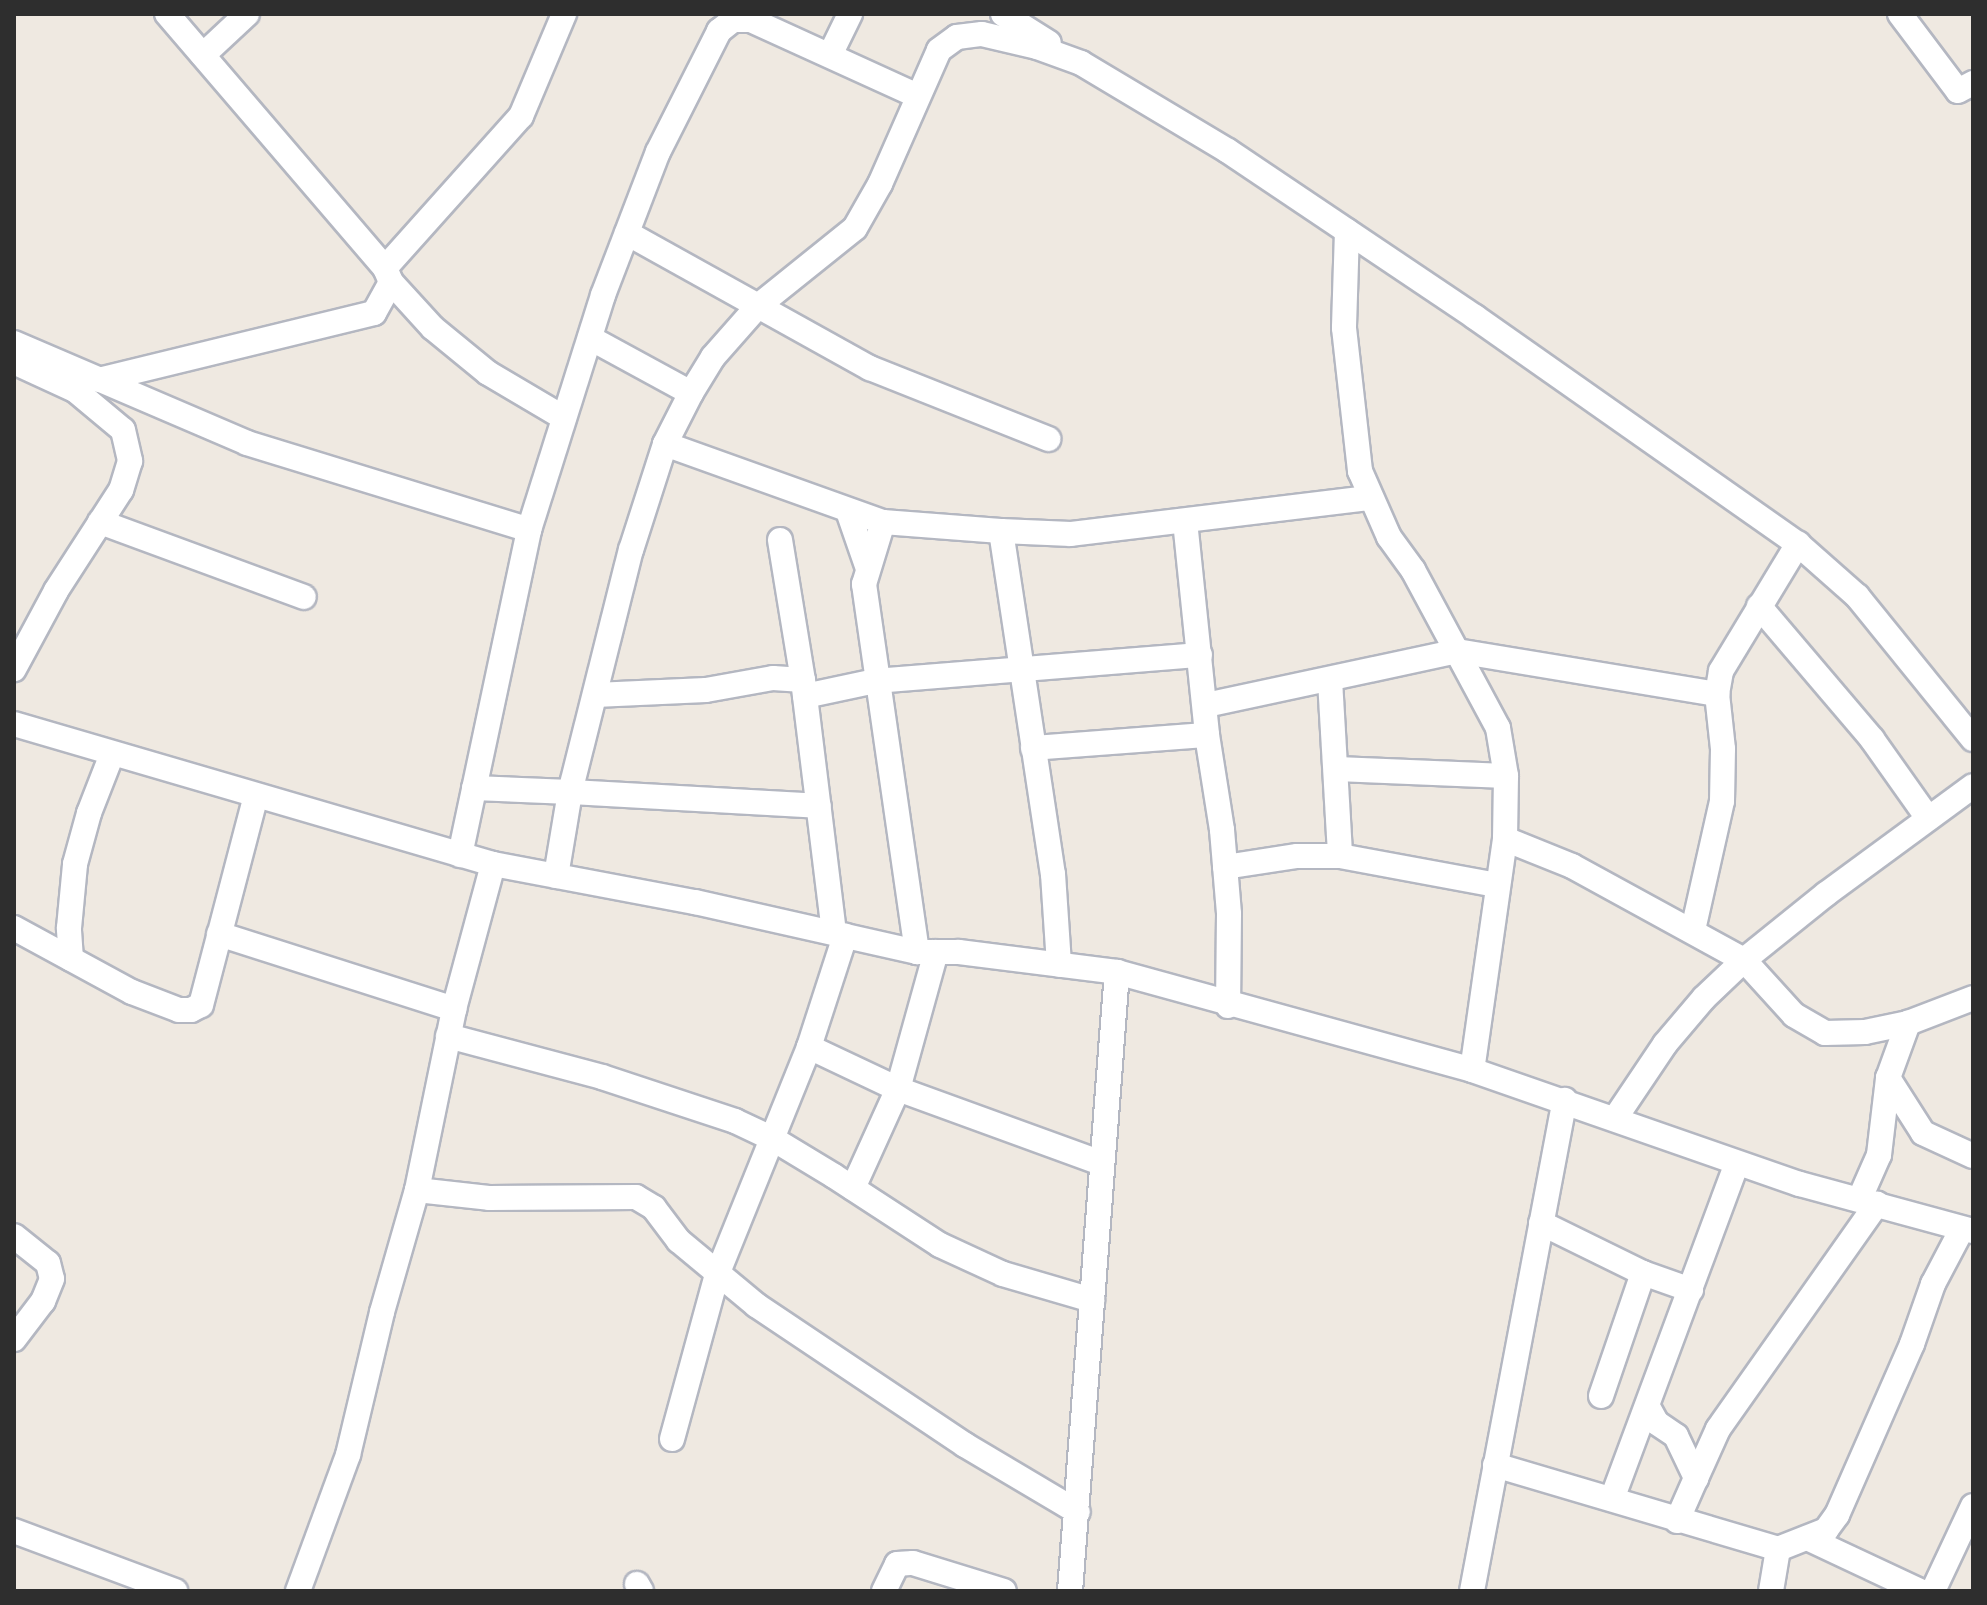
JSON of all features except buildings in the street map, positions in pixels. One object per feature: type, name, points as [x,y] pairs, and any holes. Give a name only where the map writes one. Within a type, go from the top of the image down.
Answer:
[{"type":"street","points":[[167,14],[433,328],[488,373],[564,418]]},
{"type":"street","points":[[203,55],[247,14]]},
{"type":"street","points":[[99,380],[171,364],[281,333],[374,313],[403,244],[521,116],[564,14]]},
{"type":"street","points":[[830,55],[850,14]]},
{"type":"street","points":[[1003,14],[1038,23],[1081,63]]},
{"type":"street","points":[[1900,14],[1958,91],[1973,83]]},
{"type":"street","points":[[460,855],[529,530],[627,233],[658,152],[718,22],[751,20],[918,96]]},
{"type":"street","points":[[556,876],[570,792],[631,550],[665,444],[713,357],[758,306],[855,228],[880,184],[939,50],[957,37],[982,34],[1037,47],[1081,63],[1228,151],[1798,544],[1857,596],[1973,739]]},
{"type":"street","points":[[1347,231],[1344,328],[1360,471],[1369,498],[1498,728],[1506,776],[1505,839],[1472,1070]]},
{"type":"street","points":[[627,233],[870,368],[1048,439]]},
{"type":"street","points":[[366,246],[403,244]]},
{"type":"street","points":[[590,338],[691,393]]},
{"type":"street","points":[[14,343],[247,443],[529,530]]},
{"type":"street","points":[[14,362],[75,390],[123,430],[130,461],[121,490],[24,627],[14,669]]},
{"type":"street","points":[[158,405],[171,364]]},
{"type":"street","points":[[665,444],[883,522],[1071,534],[1369,498]]},
{"type":"street","points":[[848,511],[867,566]]},
{"type":"street","points":[[1185,521],[1207,735],[1225,867],[1229,914],[1228,1006]]},
{"type":"street","points":[[100,522],[304,597]]},
{"type":"street","points":[[853,1188],[898,1089],[927,952],[875,681],[864,584],[867,566],[883,522]]},
{"type":"street","points":[[1001,531],[1053,874],[1059,965]]},
{"type":"street","points":[[672,1439],[717,1275],[809,1047],[840,935],[780,540]]},
{"type":"street","points":[[1693,930],[1722,801],[1723,749],[1717,694],[1721,671],[1798,544]]},
{"type":"street","points":[[1759,606],[1872,739],[1928,818]]},
{"type":"street","points":[[1206,705],[1457,651],[1717,694]]},
{"type":"street","points":[[595,695],[706,690],[801,672],[842,688],[875,681],[1200,655]]},
{"type":"street","points":[[801,672],[842,688]]},
{"type":"street","points":[[1330,680],[1340,856]]},
{"type":"street","points":[[14,724],[493,864],[927,952],[1117,972],[1228,1006],[1472,1070],[1616,1117],[1800,1184],[1968,1230],[1933,1284],[1912,1344],[1837,1515],[1826,1530],[1778,1549],[1495,1465]]},
{"type":"street","points":[[1033,748],[1207,735]]},
{"type":"street","points":[[71,959],[69,917],[75,864],[89,813],[112,754]]},
{"type":"street","points":[[1337,769],[1506,776]]},
{"type":"street","points":[[1616,1117],[1665,1044],[1704,998],[1744,960],[1973,786]]},
{"type":"street","points":[[474,788],[819,806]]},
{"type":"street","points":[[14,928],[132,992],[179,1010],[191,1010],[201,1005],[256,796]]},
{"type":"street","points":[[1505,839],[1572,866],[1744,960],[1794,1015],[1825,1033],[1865,1032],[1908,1023],[1971,1003]]},
{"type":"street","points":[[1225,867],[1297,856],[1340,856],[1497,885]]},
{"type":"street","points":[[298,1591],[348,1455],[382,1312],[417,1190],[454,1009],[493,864]]},
{"type":"street","points":[[219,934],[454,1009]]},
{"type":"street","points":[[1070,1591],[1117,972]]},
{"type":"street","points":[[1677,1521],[1724,1419],[1868,1201],[1879,1155],[1888,1078],[1908,1023]]},
{"type":"street","points":[[448,1036],[602,1077],[735,1121],[773,1139],[940,1245],[1003,1274],[1092,1300]]},
{"type":"street","points":[[809,1047],[898,1089],[1101,1163]]},
{"type":"street","points":[[1888,1078],[1923,1133],[1973,1156]]},
{"type":"street","points":[[1472,1591],[1565,1100]]},
{"type":"street","points":[[1612,1499],[1737,1163]]},
{"type":"street","points":[[417,1190],[489,1198],[636,1197],[654,1208],[679,1241],[756,1305],[965,1445],[1078,1512]]},
{"type":"street","points":[[1541,1223],[1643,1273],[1691,1290]]},
{"type":"street","points":[[14,1236],[48,1263],[52,1279],[43,1301],[14,1339]]},
{"type":"street","points":[[1601,1396],[1643,1273]]},
{"type":"street","points":[[1648,1407],[1657,1423],[1676,1436],[1696,1478]]},
{"type":"street","points":[[1933,1591],[1973,1506]]},
{"type":"street","points":[[14,1531],[175,1591]]},
{"type":"street","points":[[1807,1538],[1920,1591]]},
{"type":"street","points":[[1771,1591],[1778,1549]]},
{"type":"street","points":[[884,1591],[897,1564],[913,1563],[971,1586],[1004,1591]]}]
